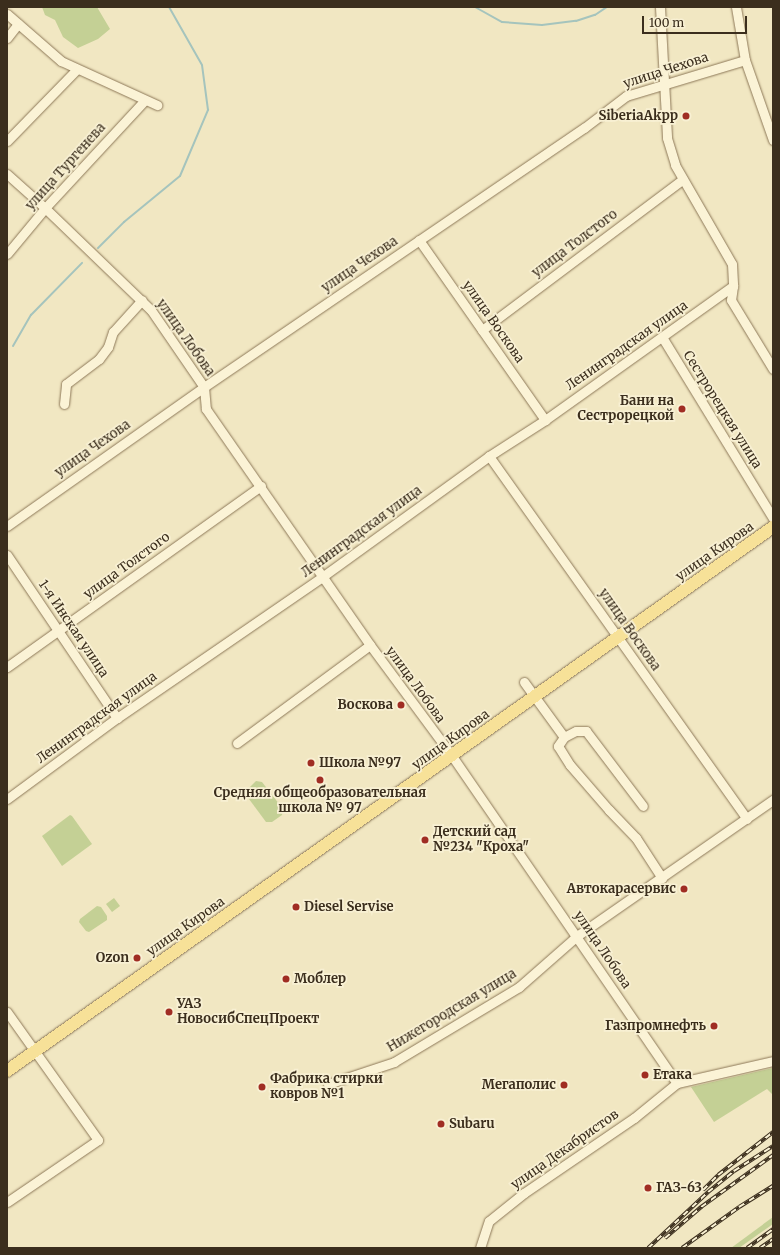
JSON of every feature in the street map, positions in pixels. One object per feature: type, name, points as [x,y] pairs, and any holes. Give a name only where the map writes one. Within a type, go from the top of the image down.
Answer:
[{"type":"main road","name":"улица Кирова","points":[[7,1071],[773,527]]},
{"type":"street","points":[[660,7],[666,83],[667,138],[675,165],[732,264],[733,286],[731,300],[773,369]]},
{"type":"street","points":[[737,7],[745,60],[773,140]]},
{"type":"street","points":[[7,14],[61,61],[157,105]]},
{"type":"street","points":[[7,38],[18,24]]},
{"type":"street","name":"улица Чехова","points":[[7,526],[204,387],[584,128],[626,96],[745,60]]},
{"type":"street","points":[[7,141],[78,69]]},
{"type":"street","name":"улица Тургенева","points":[[7,254],[46,208],[145,100]]},
{"type":"street","name":"улица Лобова","points":[[7,174],[46,208],[151,310],[204,387],[206,409],[261,486],[370,645],[452,756],[677,1083]]},
{"type":"street","name":"улица Толстого","points":[[482,330],[683,179]]},
{"type":"street","name":"улица Воскова","points":[[419,240],[545,420]]},
{"type":"street","name":"Ленинградская улица","points":[[7,799],[117,718],[322,577],[490,456],[545,420],[733,286]]},
{"type":"street","name":"улица Лобова","points":[[64,404],[66,384],[99,359],[108,347],[113,332],[142,300]]},
{"type":"street","name":"Сестрорецкая улица","points":[[662,337],[773,518]]},
{"type":"street","name":"улица Воскова","points":[[490,456],[747,818]]},
{"type":"street","name":"улица Толстого","points":[[7,667],[261,486]]},
{"type":"street","name":"1-я Инская улица","points":[[7,555],[117,718]]},
{"type":"street","points":[[238,743],[370,645]]},
{"type":"street","points":[[524,682],[564,737]]},
{"type":"street","points":[[643,806],[586,731],[576,731],[564,737],[558,746],[570,765],[609,810],[636,838],[662,878]]},
{"type":"street","name":"Нижегородская улица","points":[[328,1084],[394,1062],[519,987],[577,936],[773,800]]},
{"type":"street","points":[[7,1012],[98,1140],[7,1202]]},
{"type":"street","points":[[677,1083],[773,1061]]},
{"type":"street","name":"улица Декабристов","points":[[480,1248],[489,1221],[524,1193],[634,1118],[677,1083]]},
{"type":"green space","points":[[42,7],[97,7],[110,29],[98,39],[78,48],[63,37],[55,20],[45,15]]},
{"type":"green space","points":[[256,781],[262,782],[283,809],[282,815],[272,822],[266,822],[246,795],[247,790]]},
{"type":"green space","points":[[70,815],[92,844],[62,866],[42,836]]},
{"type":"green space","points":[[114,898],[120,906],[112,912],[106,904]]},
{"type":"green space","points":[[97,906],[101,907],[107,916],[107,920],[89,932],[86,931],[79,922],[80,919]]},
{"type":"green space","points":[[773,1068],[773,1095],[767,1089],[714,1122],[691,1087]]},
{"type":"green space","points":[[773,1217],[773,1224],[739,1248],[731,1248]]},
{"type":"waterway","points":[[98,248],[124,222],[180,176],[208,110],[202,65],[169,7]]},
{"type":"waterway","points":[[475,7],[502,22],[542,25],[576,21],[595,15],[607,7]]},
{"type":"waterway","points":[[13,346],[31,315],[82,263]]},
{"type":"railway","points":[[703,1190],[718,1175],[773,1132]]},
{"type":"railway","points":[[648,1248],[708,1192],[734,1171],[773,1146]]},
{"type":"railway","points":[[665,1238],[701,1207],[773,1155]]},
{"type":"railway","points":[[682,1248],[739,1207],[773,1186]]},
{"type":"railway","points":[[747,1248],[773,1229]]},
{"type":"railway","points":[[760,1248],[773,1239]]},
{"type":"place","name":"SiberiaAkpp","points":[[686,116]]},
{"type":"place","name":"Бани на Сестрорецкой","points":[[682,409]]},
{"type":"place","name":"Воскова","points":[[401,705]]},
{"type":"place","name":"Школа №97","points":[[311,763]]},
{"type":"place","name":"Средняя общеобразовательная школа № 97","points":[[320,780]]},
{"type":"place","name":"Детский сад №234 \"Кроха\"","points":[[425,840]]},
{"type":"place","name":"Автокарасервис","points":[[684,889]]},
{"type":"place","name":"Diesel Servise","points":[[296,907]]},
{"type":"place","name":"Ozon","points":[[137,958]]},
{"type":"place","name":"Моблер","points":[[286,979]]},
{"type":"place","name":"УАЗ НовосибСпецПроект","points":[[169,1012]]},
{"type":"place","name":"Газпромнефть","points":[[714,1026]]},
{"type":"place","name":"Етака","points":[[645,1075]]},
{"type":"place","name":"Мегаполис","points":[[564,1085]]},
{"type":"place","name":"Фабрика стирки ковров №1","points":[[262,1087]]},
{"type":"place","name":"Subaru","points":[[441,1124]]},
{"type":"place","name":"ГАЗ-63","points":[[648,1188]]}]
